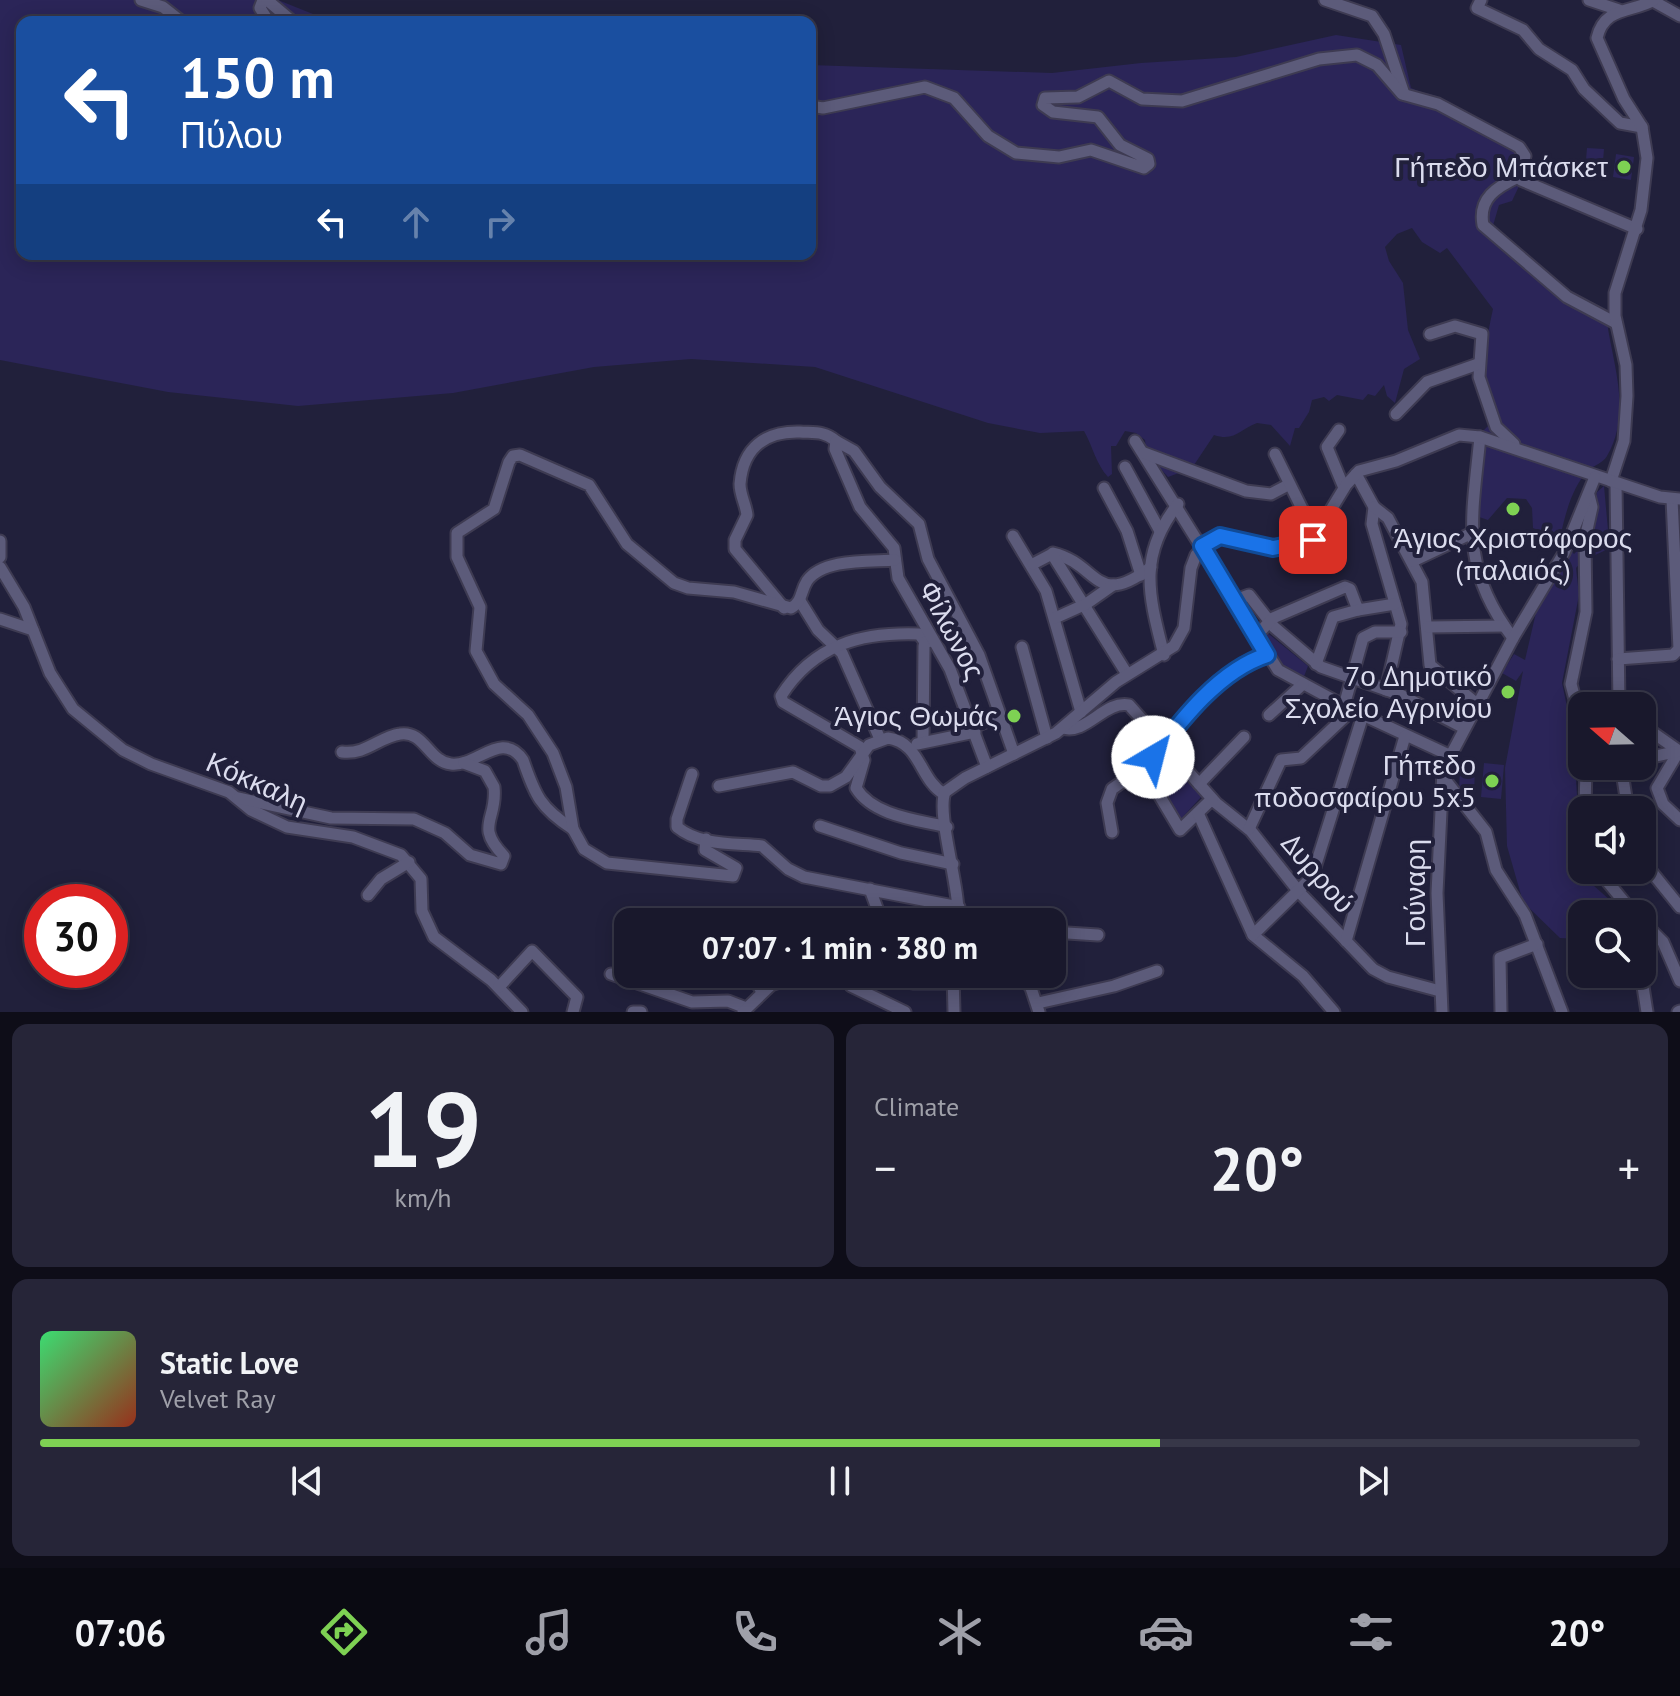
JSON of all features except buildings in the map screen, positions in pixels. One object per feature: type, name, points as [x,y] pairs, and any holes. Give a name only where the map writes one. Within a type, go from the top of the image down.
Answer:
[{"type":"street","points":[[141,0],[163,7],[174,16]]},
{"type":"street","points":[[265,0],[285,16]]},
{"type":"street","points":[[1325,0],[1372,16],[1384,34],[1405,95]]},
{"type":"street","points":[[1481,0],[1477,8],[1519,27],[1539,49],[1572,70],[1584,89],[1615,120],[1628,127],[1642,127]]},
{"type":"street","points":[[1589,0],[1614,6],[1654,0],[1680,16]]},
{"type":"street","points":[[1614,6],[1601,25],[1597,41],[1624,99],[1642,127],[1647,166],[1637,229],[1617,282],[1616,323],[1627,368],[1627,413],[1613,482],[1619,692]]},
{"type":"street","points":[[816,107],[925,87],[962,104],[988,136],[1016,153],[1059,157],[1091,150],[1144,168],[1149,164],[1147,158],[1120,145],[1098,117],[1049,111],[1043,105],[1045,98],[1078,97],[1109,81],[1142,99],[1182,101],[1319,59],[1357,55],[1377,65],[1405,95],[1438,104],[1519,147],[1525,156],[1518,177],[1498,187],[1486,198],[1483,225],[1567,297],[1616,323]]},
{"type":"street","points":[[1518,177],[1637,229]]},
{"type":"street","points":[[1430,334],[1455,326],[1480,332],[1484,338],[1478,364],[1500,434],[1557,465]]},
{"type":"street","points":[[1396,414],[1427,382],[1478,364]]},
{"type":"street","points":[[1339,430],[1327,445],[1344,488]]},
{"type":"street","points":[[785,608],[735,549],[735,540],[747,515],[741,492],[742,476],[759,443],[770,434],[823,433],[839,441],[885,493],[919,524],[928,559],[967,626],[1014,754]]},
{"type":"street","points":[[944,794],[954,784],[1063,728],[1127,674],[1164,655],[1183,633],[1190,572],[1202,546],[1220,536],[1273,548],[1296,546],[1316,537],[1344,488],[1356,474],[1455,436],[1480,437],[1557,465],[1676,499],[1679,645],[1673,655],[1618,659]]},
{"type":"street","points":[[1480,437],[1470,534],[1474,559],[1504,626],[1513,638]]},
{"type":"street","name":"Φίλωνος","points":[[839,441],[835,449],[860,507],[893,546],[899,580],[974,730],[987,767]]},
{"type":"street","points":[[1135,441],[1178,504],[1233,601],[1278,670],[1405,736],[1449,755]]},
{"type":"street","points":[[1144,452],[1246,491],[1271,494],[1288,485]]},
{"type":"street","points":[[1275,454],[1316,537]]},
{"type":"street","points":[[573,829],[566,787],[553,753],[532,720],[494,684],[477,655],[475,639],[480,607],[455,549],[459,530],[494,509],[513,456],[526,457],[589,485],[627,544],[674,583],[688,588],[734,592],[785,608],[793,607],[800,601],[808,580],[825,569],[895,560]]},
{"type":"street","points":[[1125,467],[1160,531]]},
{"type":"street","points":[[1356,474],[1374,507],[1388,518],[1413,561],[1424,588],[1430,665],[1478,705]]},
{"type":"street","name":"Γούναρη","points":[[1442,1012],[1437,893],[1442,776],[1449,755],[1513,638],[1564,553],[1595,477]]},
{"type":"street","points":[[1104,488],[1127,531],[1141,575]]},
{"type":"street","points":[[1573,692],[1571,684],[1586,612],[1585,539],[1592,507],[1589,495]]},
{"type":"street","points":[[1164,655],[1147,587],[1160,531],[1178,504]]},
{"type":"street","points":[[1374,507],[1372,524],[1401,632],[1386,690]]},
{"type":"street","points":[[1413,561],[1470,534]]},
{"type":"street","points":[[1013,536],[1033,564],[1055,618],[1081,712]]},
{"type":"street","points":[[0,541],[0,557]]},
{"type":"street","points":[[1033,564],[1052,554],[1066,558],[1095,579],[1113,585],[1130,583],[1151,567]]},
{"type":"street","points":[[1052,554],[1127,674]]},
{"type":"street","name":"Κόκκαλη","points":[[0,567],[24,607],[55,683],[94,730],[140,760],[238,798],[251,810],[287,827],[358,839],[393,850],[409,862]]},
{"type":"street","points":[[1055,618],[1086,604],[1113,585]]},
{"type":"street","points":[[1257,635],[1269,621],[1345,587],[1350,589],[1358,610]]},
{"type":"street","points":[[1233,601],[1245,594],[1251,597],[1269,621],[1316,664],[1386,690],[1464,728]]},
{"type":"street","points":[[800,601],[818,630],[844,657],[880,739]]},
{"type":"street","points":[[1316,664],[1333,617],[1395,604]]},
{"type":"street","points":[[0,619],[33,630]]},
{"type":"street","points":[[1428,627],[1504,626]]},
{"type":"street","points":[[1253,935],[1300,893],[1312,877],[1323,850],[1353,710],[1354,678],[1366,636],[1401,632]]},
{"type":"street","points":[[863,753],[855,743],[783,702],[782,694],[835,645],[868,635],[919,634],[930,641],[923,742]]},
{"type":"street","points":[[1022,647],[1047,738]]},
{"type":"street","points":[[1112,832],[1107,803],[1109,793],[1147,765],[1171,731],[1228,676],[1267,655]]},
{"type":"street","points":[[1269,715],[1303,684]]},
{"type":"street","name":"Δυρρού","points":[[1063,728],[1072,729],[1126,704],[1212,799],[1249,829],[1300,893],[1380,974],[1440,991]]},
{"type":"street","points":[[1249,829],[1281,760],[1301,758],[1353,710]]},
{"type":"street","points":[[910,747],[974,730],[1000,716]]},
{"type":"street","points":[[238,798],[331,818],[414,819],[445,833],[470,855],[501,864],[504,856],[492,844],[487,828],[494,787],[485,771],[464,763],[442,762],[421,741],[406,734],[396,735],[367,750],[342,752]]},
{"type":"street","points":[[1656,735],[1680,751]]},
{"type":"street","points":[[1346,941],[1405,736]]},
{"type":"street","points":[[1199,784],[1244,737]]},
{"type":"street","points":[[692,774],[676,823],[684,832],[736,846],[762,846],[796,874],[959,907],[944,794],[928,782],[910,747],[895,739],[880,739],[863,753],[846,777],[830,786],[821,786],[793,772],[719,786]]},
{"type":"street","points":[[464,763],[497,747],[516,752],[523,760],[537,797],[573,829],[589,854],[607,863],[733,876],[736,868],[705,850],[706,839]]},
{"type":"street","points":[[1656,756],[1680,751]]},
{"type":"street","points":[[1680,751],[1657,788],[1663,804],[1680,820]]},
{"type":"street","points":[[863,753],[856,786],[862,797],[886,811],[947,827]]},
{"type":"street","points":[[1147,765],[1175,758]]},
{"type":"street","points":[[1147,765],[1180,830],[1212,799]]},
{"type":"street","points":[[1442,776],[1486,832],[1496,870],[1516,899],[1537,944],[1562,1012]]},
{"type":"street","points":[[1441,800],[1460,801]]},
{"type":"street","points":[[1198,813],[1253,935],[1311,983],[1334,1012]]},
{"type":"street","points":[[820,826],[901,853],[953,864]]},
{"type":"street","points":[[368,895],[381,879],[409,862],[421,879],[422,911],[431,933],[445,948],[503,992],[522,1012]]},
{"type":"street","points":[[1656,877],[1680,907]]},
{"type":"street","points":[[1609,884],[1623,900]]},
{"type":"street","points":[[870,889],[877,908]]},
{"type":"street","points":[[1066,933],[1098,935]]},
{"type":"street","points":[[1656,935],[1679,973]]},
{"type":"street","points":[[1501,1012],[1498,961],[1537,944]]},
{"type":"street","points":[[501,1012],[503,992],[532,951],[577,997],[573,1012]]},
{"type":"street","points":[[1028,988],[1038,1007],[1157,971]]},
{"type":"street","points":[[611,974],[707,1008],[728,1001],[745,1010],[768,988]]},
{"type":"street","points":[[760,988],[762,992]]},
{"type":"street","points":[[855,988],[905,1012]]},
{"type":"street","points":[[953,988],[954,1012]]},
{"type":"street","points":[[1643,988],[1647,1012]]},
{"type":"street","points":[[633,1012],[641,1012]]},
{"type":"shaded area","points":[[0,0],[278,0],[318,16],[16,16],[16,260],[816,260],[816,65],[1052,73],[1236,57],[1336,35],[1401,45],[1411,88],[1453,104],[1521,145],[1517,161],[1507,171],[1511,181],[1520,184],[1512,201],[1499,205],[1490,236],[1582,309],[1607,322],[1619,389],[1618,423],[1607,456],[1588,471],[1577,485],[1560,539],[1574,554],[1580,548],[1590,524],[1597,492],[1604,486],[1609,541],[1606,550],[1582,561],[1576,568],[1579,595],[1562,683],[1568,711],[1568,780],[1576,780],[1577,796],[1568,796],[1568,884],[1593,884],[1610,900],[1568,900],[1568,938],[1560,938],[1523,902],[1507,846],[1505,768],[1523,671],[1516,681],[1502,673],[1514,654],[1525,660],[1538,604],[1545,598],[1562,558],[1542,532],[1533,528],[1532,508],[1526,499],[1507,498],[1488,520],[1479,517],[1480,434],[1491,423],[1485,366],[1493,309],[1447,248],[1440,253],[1422,242],[1412,228],[1397,234],[1385,247],[1389,261],[1403,283],[1408,330],[1420,359],[1404,369],[1395,403],[1387,396],[1384,385],[1375,396],[1368,394],[1363,400],[1337,395],[1329,401],[1324,397],[1312,400],[1309,412],[1299,428],[1295,428],[1290,446],[1271,425],[1257,423],[1232,436],[1214,435],[1192,468],[1168,477],[1146,453],[1145,440],[1136,433],[1125,431],[1116,446],[1111,446],[1112,474],[1108,477],[1084,431],[1040,433],[988,423],[815,367],[691,359],[594,367],[453,393],[298,406],[168,392],[0,360]]},
{"type":"shaded area","points":[[1587,148],[1604,149],[1602,173],[1585,172]]},
{"type":"shaded area","name":"Γήπεδο Μπάσκετ","points":[[1616,154],[1634,157],[1631,180],[1613,177]]},
{"type":"shaded area","points":[[1265,631],[1308,666],[1303,679],[1281,666],[1262,640]]},
{"type":"shaded area","points":[[1136,726],[1152,745],[1146,758],[1137,763],[1117,738]]},
{"type":"shaded area","name":"Γήπεδο ποδοσφαίρου 5x5","points":[[1484,763],[1504,765],[1501,799],[1481,797]]},
{"type":"shaded area","points":[[1171,765],[1202,796],[1179,821],[1151,771]]},
{"type":"shaded area","points":[[1460,765],[1475,767],[1474,794],[1459,794]]},
{"type":"place","name":"Γήπεδο Μπάσκετ","points":[[1624,167]]},
{"type":"place","name":"Άγιος Χριστόφορος (παλαιός)","points":[[1513,509]]},
{"type":"place","name":"7ο Δημοτικό Σχολείο Αγρινίου","points":[[1508,692]]},
{"type":"place","name":"Άγιος Θωμάς","points":[[1014,716]]},
{"type":"place","name":"Γήπεδο ποδοσφαίρου 5x5","points":[[1492,781]]},
{"type":"route","points":[[1153,757],[1171,731],[1228,676],[1267,655],[1202,546],[1220,536],[1267,548],[1296,546],[1313,540]]}]
